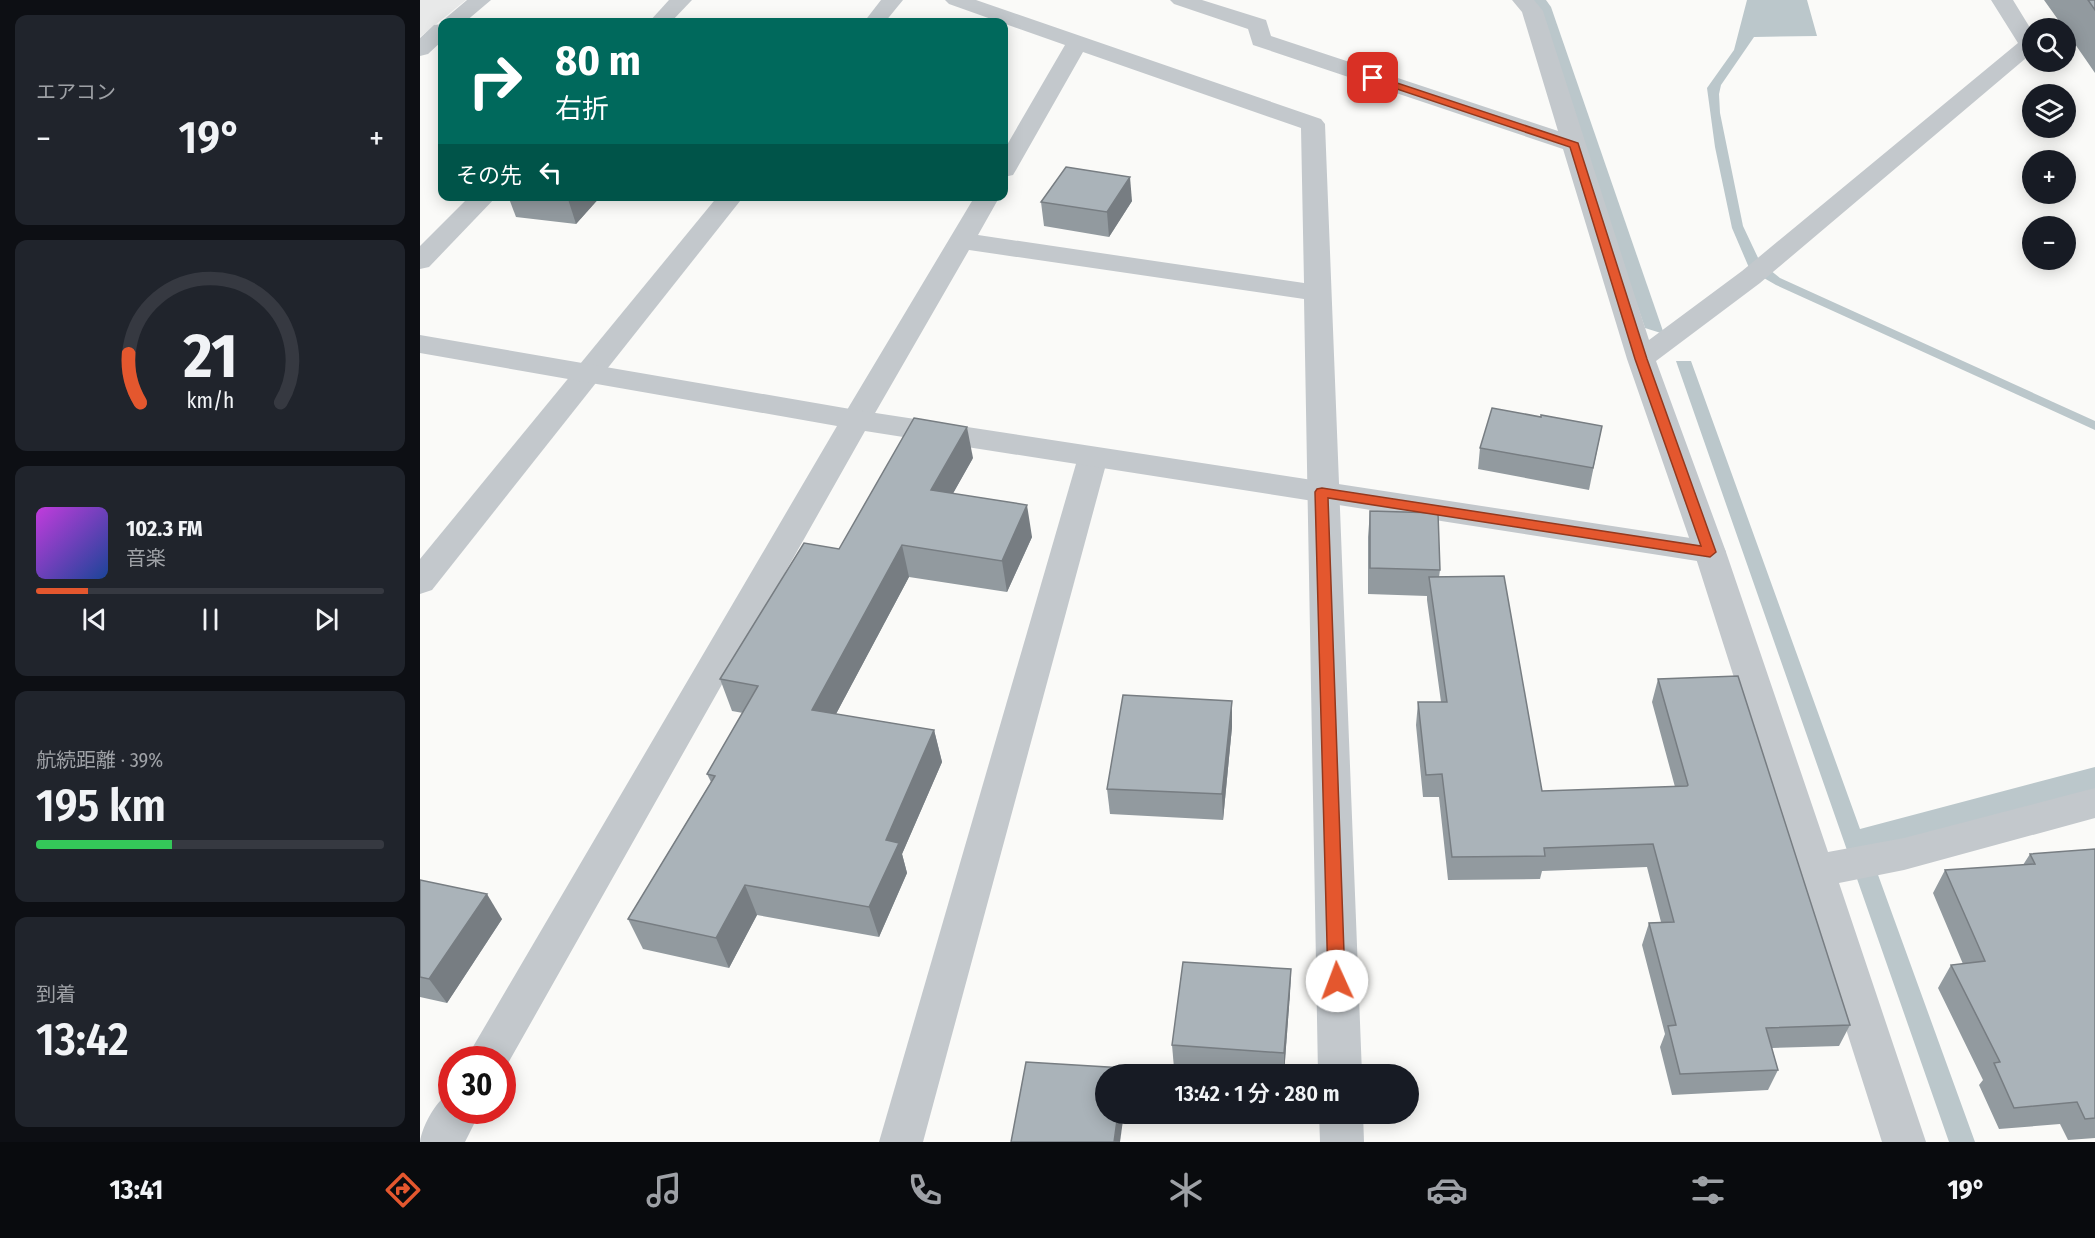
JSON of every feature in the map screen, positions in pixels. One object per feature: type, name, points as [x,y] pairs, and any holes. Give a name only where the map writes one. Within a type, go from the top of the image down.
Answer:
[{"type":"street","points":[[457,18],[480,0]]},
{"type":"street","points":[[663,18],[681,0]]},
{"type":"street","points":[[877,18],[892,0]]},
{"type":"street","points":[[956,0],[1313,124],[1340,1064]]},
{"type":"street","points":[[1181,0],[1258,25],[1261,40],[1575,145]]},
{"type":"street","points":[[1523,0],[1532,11],[1641,359],[1710,552],[1904,1142]]},
{"type":"street","points":[[1641,359],[1759,270],[2030,44],[2002,0]]},
{"type":"street","points":[[420,49],[438,33]]},
{"type":"street","points":[[1008,163],[1078,42]]},
{"type":"street","points":[[420,261],[480,201]]},
{"type":"street","points":[[420,582],[728,201]]},
{"type":"street","points":[[496,1046],[856,420],[985,201]]},
{"type":"street","points":[[962,241],[1317,293]]},
{"type":"street","points":[[420,344],[587,375],[856,420],[1710,552]]},
{"type":"street","points":[[901,1142],[1092,457]]},
{"type":"street","points":[[1815,871],[1904,854],[2095,803]]},
{"type":"street","points":[[441,1142],[451,1124]]},
{"type":"street","points":[[1341,1124],[1342,1142]]},
{"type":"shaded area","points":[[420,0],[466,0],[444,18],[438,18],[438,23],[420,37]]},
{"type":"shaded area","points":[[1533,0],[1546,0],[1551,7],[1664,334],[1645,328]]},
{"type":"shaded area","points":[[1747,0],[1807,0],[1817,36],[1754,37],[1721,85],[1720,113],[1743,226],[1760,262],[1780,278],[2095,421],[2095,430],[1776,285],[1750,270],[1732,228],[1715,147],[1707,88],[1734,50]]},
{"type":"shaded area","points":[[1676,361],[1691,361],[1860,829],[2095,767],[2095,789],[1869,850],[1975,1142],[1949,1142]]},
{"type":"building","points":[[2088,0],[2095,0],[2095,10]]},
{"type":"building","points":[[1066,167],[1130,177],[1107,212],[1041,202]]},
{"type":"building","points":[[1492,408],[1602,426],[1593,468],[1480,448]]},
{"type":"building","points":[[914,418],[967,427],[931,490],[1027,505],[1002,561],[902,545],[812,710],[934,730],[886,840],[899,843],[869,907],[745,885],[716,938],[628,919],[715,776],[707,774],[758,686],[720,679],[804,543],[839,549]]},
{"type":"building","points":[[1370,511],[1438,513],[1440,570],[1370,568]]},
{"type":"building","points":[[1504,576],[1542,791],[1687,786],[1658,679],[1738,676],[1850,1025],[1766,1028],[1778,1070],[1680,1074],[1668,1026],[1676,1025],[1649,923],[1674,922],[1653,844],[1544,848],[1545,856],[1452,857],[1442,774],[1426,775],[1418,702],[1447,702],[1429,577]]},
{"type":"building","points":[[1123,695],[1232,701],[1222,794],[1107,789]]},
{"type":"building","points":[[2095,849],[2095,1118],[2085,1119],[2077,1102],[2014,1108],[1994,1063],[2000,1062],[1951,965],[1985,961],[1945,870],[2035,864],[2030,854]]},
{"type":"building","points":[[420,880],[487,894],[429,979],[420,977]]},
{"type":"building","points":[[1183,962],[1291,969],[1284,1053],[1172,1045]]},
{"type":"building","points":[[1026,1062],[1095,1066],[1095,1124],[1116,1124],[1114,1142],[1011,1142]]},
{"type":"route","points":[[1337,981],[1322,492],[1710,552],[1641,359],[1575,145],[1373,78]]}]
